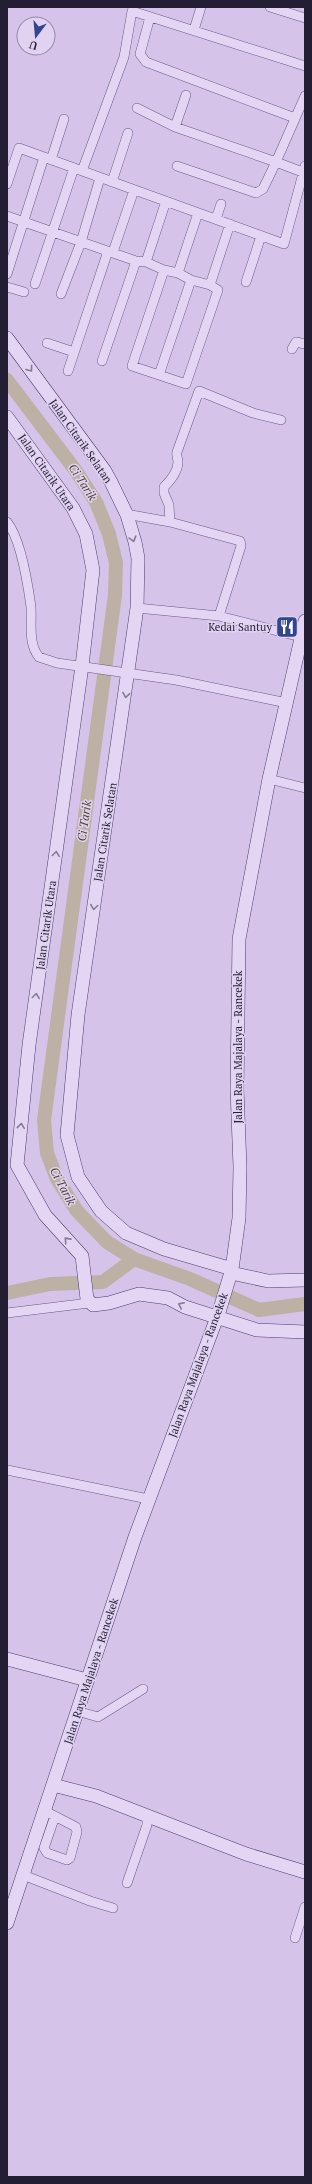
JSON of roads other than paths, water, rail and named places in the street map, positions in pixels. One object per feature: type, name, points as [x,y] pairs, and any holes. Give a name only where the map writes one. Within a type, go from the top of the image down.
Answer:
[{"type":"street","points":[[194,30],[201,7]]},
{"type":"street","points":[[270,7],[305,18]]},
{"type":"street","points":[[34,284],[52,232],[124,57],[132,11],[305,66]]},
{"type":"street","points":[[150,17],[140,48],[140,54],[146,62],[295,118]]},
{"type":"street","points":[[175,127],[186,95]]},
{"type":"street","points":[[177,166],[256,193],[263,189],[305,96]]},
{"type":"street","points":[[137,108],[175,127],[305,172]]},
{"type":"street","points":[[7,274],[24,221],[64,119]]},
{"type":"street","points":[[112,182],[128,133]]},
{"type":"street","points":[[7,184],[20,148],[284,244],[305,166]]},
{"type":"street","points":[[61,294],[81,242],[100,178]]},
{"type":"street","points":[[68,371],[110,251],[134,190]]},
{"type":"street","points":[[146,262],[166,201]]},
{"type":"street","points":[[216,219],[221,204]]},
{"type":"street","points":[[178,273],[198,213]]},
{"type":"street","points":[[7,216],[136,261],[146,262],[164,270],[178,273],[191,280],[210,285],[218,290],[186,384],[132,366],[164,270]]},
{"type":"street","points":[[210,285],[230,224]]},
{"type":"street","points":[[246,282],[262,236]]},
{"type":"street","points":[[102,361],[136,261]]},
{"type":"street","points":[[158,375],[191,280]]},
{"type":"street","points":[[7,287],[24,292]]},
{"type":"street","name":"Jalan Citarik Selatan","points":[[7,338],[105,471],[126,514],[138,558],[137,608],[78,1015],[67,1135],[78,1177],[101,1211],[126,1233],[230,1275],[268,1281],[305,1280]]},
{"type":"street","points":[[292,349],[296,342],[305,344]]},
{"type":"street","points":[[47,343],[74,352]]},
{"type":"street","points":[[170,522],[169,505],[164,493],[164,487],[170,482],[176,470],[178,461],[176,452],[199,391],[253,413],[281,420]]},
{"type":"street","name":"Jalan Citarik Utara","points":[[7,416],[73,508],[86,534],[93,570],[83,666],[29,1045],[17,1165],[45,1216],[82,1256],[88,1301]]},
{"type":"street","points":[[126,514],[170,522],[240,541],[240,546],[219,616]]},
{"type":"street","points":[[7,522],[12,530],[24,566],[31,607],[33,647],[36,653],[45,660],[127,672],[287,702]]},
{"type":"street","points":[[137,608],[219,616],[301,637]]},
{"type":"street","name":"Jalan Raya Majalaya - Rancekek","points":[[7,1923],[23,1875],[50,1814],[53,1785],[87,1680],[148,1499],[218,1315],[230,1275],[239,1218],[240,1167],[236,1089],[239,939],[269,779],[305,621]]},
{"type":"street","points":[[269,779],[305,788]]},
{"type":"street","points":[[7,1313],[88,1301],[100,1305],[139,1294],[168,1298],[185,1307],[218,1315],[257,1330],[305,1332]]},
{"type":"street","points":[[7,1470],[148,1499]]},
{"type":"street","points":[[12,1660],[87,1680]]},
{"type":"street","points":[[78,1711],[98,1717],[143,1689]]},
{"type":"street","points":[[53,1785],[96,1796],[246,1854],[305,1872]]},
{"type":"street","points":[[50,1814],[74,1825],[77,1829],[70,1858],[67,1860],[47,1853],[44,1848],[50,1814]]},
{"type":"street","points":[[127,1883],[147,1825],[147,1816]]},
{"type":"street","points":[[23,1875],[89,1901],[113,1908]]},
{"type":"street","points":[[295,1938],[305,1907]]},
{"type":"waterway","name":"Ci Tarik","points":[[7,380],[76,471],[96,502],[109,534],[116,563],[115,595],[44,1120],[47,1153],[57,1179],[77,1211],[107,1242],[134,1259],[190,1279],[259,1310],[305,1304]]},
{"type":"waterway","points":[[7,1293],[50,1284],[103,1282],[134,1259]]},
{"type":"place","name":"Kedai Santuy","points":[[287,627]]}]
